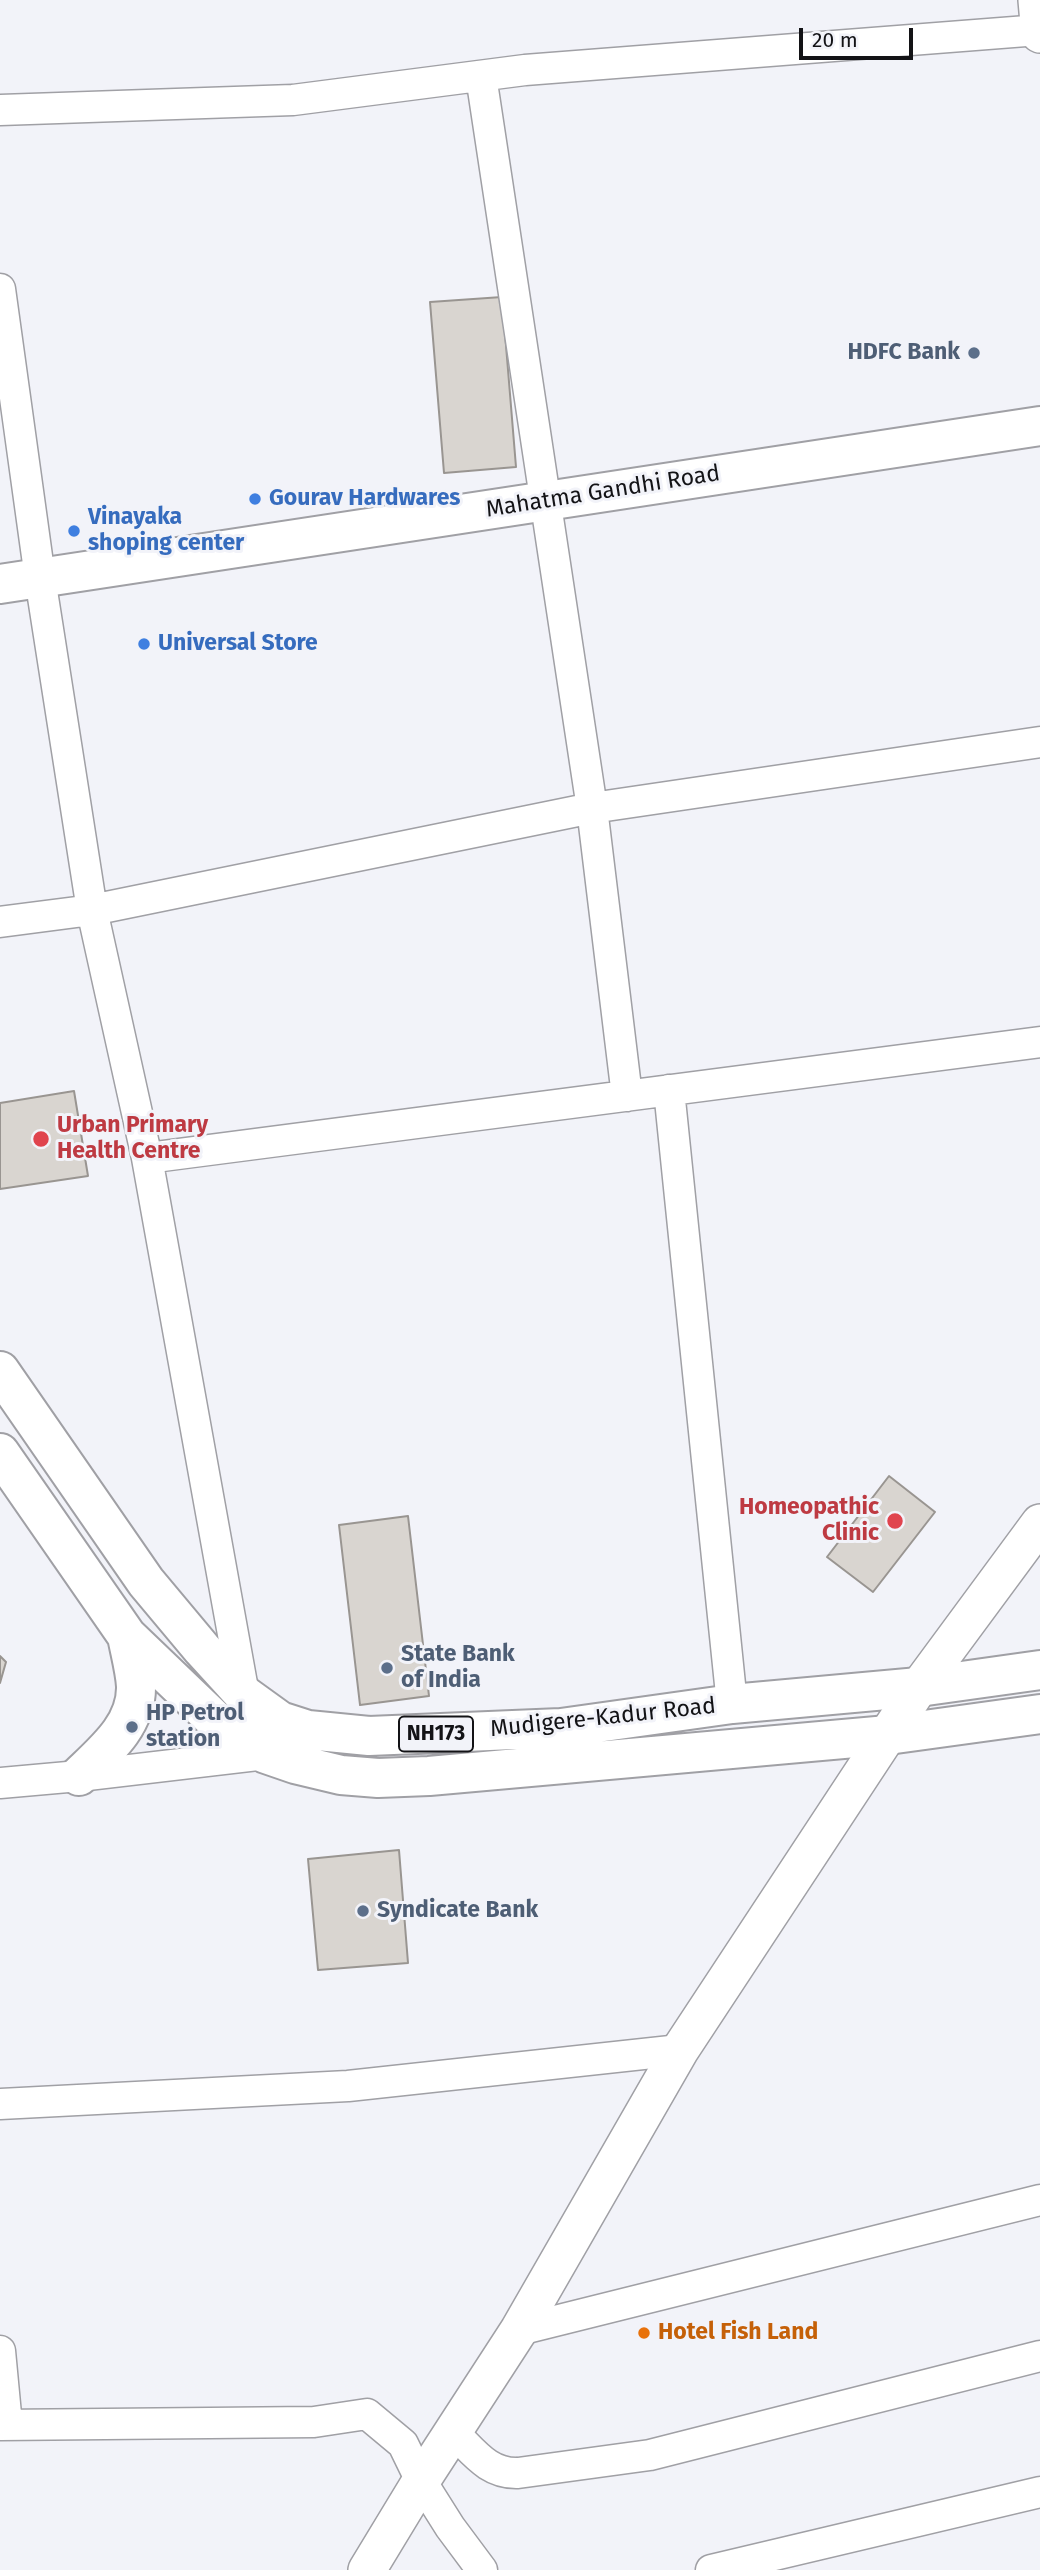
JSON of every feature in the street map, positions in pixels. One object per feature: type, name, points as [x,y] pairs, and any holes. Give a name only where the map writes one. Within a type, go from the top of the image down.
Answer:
[{"type":"main road","name":"Mahatma Gandhi Road","points":[[0,584],[1040,426]]},
{"type":"main road","name":"Mudigere-Kadur Road","points":[[0,1371],[146,1582],[202,1650],[244,1696],[281,1721],[308,1730],[369,1736],[561,1728],[732,1704],[919,1687],[1040,1670]]},
{"type":"main road","name":"Mudigere-Kadur Road","points":[[0,1453],[127,1636],[221,1726],[266,1754],[295,1764],[341,1775],[378,1778],[582,1764],[888,1735],[1040,1714]]},
{"type":"main road","points":[[79,1776],[117,1739],[133,1710],[136,1685],[127,1636]]},
{"type":"street","points":[[0,110],[293,100],[553,68],[1040,32],[1037,0]]},
{"type":"street","points":[[481,76],[592,808],[627,1096]]},
{"type":"street","points":[[0,289],[40,578],[92,910],[148,1158],[244,1696]]},
{"type":"street","points":[[0,922],[92,910],[592,808],[1040,742]]},
{"type":"street","points":[[148,1158],[1040,1042]]},
{"type":"street","points":[[669,1090],[732,1704]]},
{"type":"street","points":[[367,2570],[519,2330],[680,2050],[919,1687],[1040,1522]]},
{"type":"street","points":[[0,1783],[266,1754],[308,1730]]},
{"type":"street","points":[[0,2104],[348,2086],[680,2050]]},
{"type":"street","points":[[519,2330],[1040,2200]]},
{"type":"street","points":[[0,2351],[4,2425],[314,2422],[367,2414],[402,2444],[450,2527],[482,2570]]},
{"type":"street","points":[[454,2433],[490,2468],[503,2474],[518,2473],[649,2455],[1040,2356]]},
{"type":"street","points":[[711,2570],[1040,2492]]},
{"type":"building","points":[[502,297],[516,467],[444,473],[430,302]]},
{"type":"building","name":"Urban Primary Health Centre","points":[[74,1091],[88,1176],[0,1189],[0,1103]]},
{"type":"building","points":[[889,1476],[935,1512],[873,1592],[827,1557]]},
{"type":"building","points":[[408,1516],[429,1696],[360,1705],[339,1525]]},
{"type":"building","points":[[0,1656],[6,1662],[0,1683]]},
{"type":"building","name":"Syndicate Bank","points":[[399,1850],[408,1963],[318,1970],[308,1859]]},
{"type":"place","name":"HDFC Bank","points":[[974,353]]},
{"type":"place","name":"Gourav Hardwares","points":[[255,499]]},
{"type":"place","name":"Vinayaka shoping center","points":[[74,531]]},
{"type":"place","name":"Universal Store","points":[[144,644]]},
{"type":"place","name":"Urban Primary Health Centre","points":[[41,1139]]},
{"type":"place","name":"Homeopathic Clinic","points":[[895,1521]]},
{"type":"place","name":"State Bank of India","points":[[387,1668]]},
{"type":"place","name":"HP Petrol station","points":[[132,1727]]},
{"type":"place","name":"Syndicate Bank","points":[[363,1911]]},
{"type":"place","name":"Hotel Fish Land","points":[[644,2333]]}]
